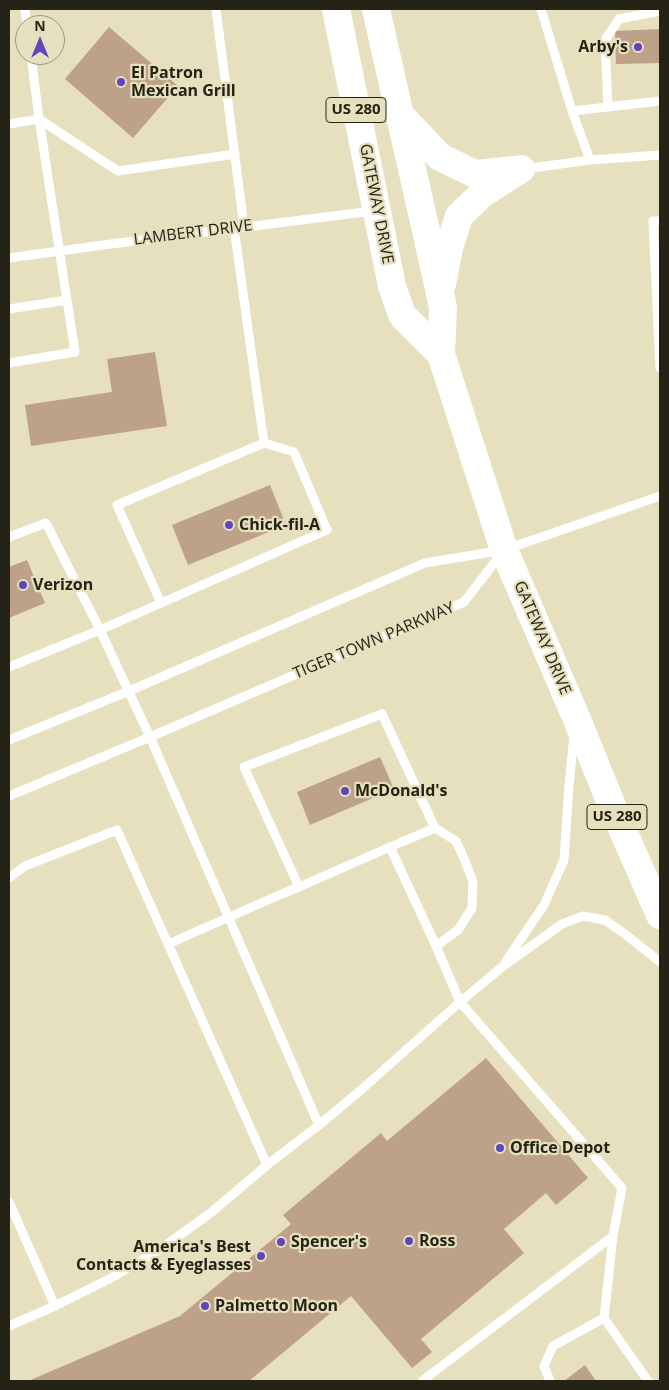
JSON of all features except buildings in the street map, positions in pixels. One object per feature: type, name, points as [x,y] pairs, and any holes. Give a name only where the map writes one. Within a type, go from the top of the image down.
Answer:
[{"type":"highway","name":"GATEWAY DRIVE","points":[[336,9],[392,286],[402,315],[441,354]]},
{"type":"highway","name":"GATEWAY DRIVE","points":[[376,9],[443,308],[441,354],[504,550],[660,915]]},
{"type":"highway","points":[[401,116],[440,157],[475,174],[521,169]]},
{"type":"highway","points":[[440,293],[449,248],[460,216],[482,194],[521,169]]},
{"type":"lane","points":[[216,9],[244,227]]},
{"type":"lane","points":[[541,9],[572,112],[590,160]]},
{"type":"lane","points":[[608,107],[605,40],[619,19],[660,11]]},
{"type":"lane","points":[[9,363],[75,352],[32,65]]},
{"type":"lane","points":[[572,112],[660,101]]},
{"type":"lane","points":[[9,124],[40,119],[118,171],[235,154]]},
{"type":"lane","points":[[521,169],[590,160],[660,155]]},
{"type":"lane","name":"LAMBERT DRIVE","points":[[9,258],[377,210]]},
{"type":"lane","points":[[660,221],[653,221],[660,368]]},
{"type":"lane","points":[[234,228],[264,443]]},
{"type":"lane","points":[[9,309],[67,300]]},
{"type":"lane","points":[[9,667],[100,630],[327,530],[294,452],[264,443],[117,505],[161,603]]},
{"type":"lane","points":[[9,740],[129,691],[425,563],[504,550],[660,496]]},
{"type":"lane","points":[[9,537],[46,523],[100,630],[150,737],[319,1125]]},
{"type":"lane","name":"TIGER TOWN PARKWAY","points":[[9,796],[464,602],[504,550]]},
{"type":"lane","points":[[299,887],[244,766],[382,714],[435,828],[456,841],[473,882],[472,908],[458,930],[436,946]]},
{"type":"lane","points":[[502,966],[544,905],[564,860],[576,717]]},
{"type":"lane","points":[[168,944],[435,828]]},
{"type":"lane","points":[[9,878],[25,866],[117,830],[268,1166]]},
{"type":"lane","points":[[390,847],[460,1002],[622,1188],[613,1236],[604,1318],[648,1381]]},
{"type":"lane","points":[[9,1326],[111,1278],[162,1248],[213,1211],[368,1084],[502,966],[562,924],[583,916],[604,920],[660,962]]},
{"type":"lane","points":[[9,1202],[55,1306]]},
{"type":"lane","points":[[422,1381],[613,1236]]},
{"type":"lane","points":[[550,1381],[544,1366],[553,1346],[604,1318]]},
{"type":"place","name":"Arby's","points":[[638,47]]},
{"type":"place","name":"El Patron Mexican Grill","points":[[121,82]]},
{"type":"place","name":"Chick-fil-A","points":[[229,525]]},
{"type":"place","name":"Verizon","points":[[23,585]]},
{"type":"place","name":"McDonald's","points":[[345,791]]},
{"type":"place","name":"Office Depot","points":[[500,1148]]},
{"type":"place","name":"Ross","points":[[409,1241]]},
{"type":"place","name":"Spencer's","points":[[281,1242]]},
{"type":"place","name":"America's Best Contacts & Eyeglasses","points":[[261,1256]]},
{"type":"place","name":"Palmetto Moon","points":[[205,1306]]}]
